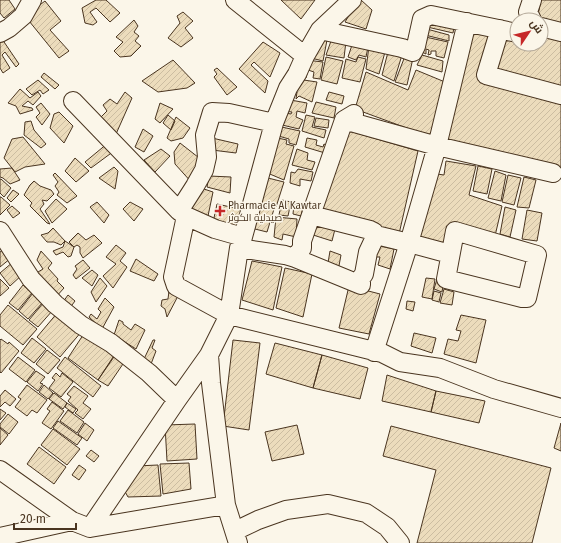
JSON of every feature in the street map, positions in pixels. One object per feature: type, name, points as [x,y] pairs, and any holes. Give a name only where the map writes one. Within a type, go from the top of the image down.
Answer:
[{"type":"street","points":[[0,33],[9,28],[23,16],[32,0]]},
{"type":"street","points":[[235,0],[305,56]]},
{"type":"street","points":[[528,12],[532,0]]},
{"type":"street","points":[[90,528],[209,355],[229,315],[241,242],[274,123],[288,88],[320,30],[350,1]]},
{"type":"street","points":[[320,30],[402,48],[413,52],[416,46],[422,19],[430,15],[508,31],[486,75],[561,95]]},
{"type":"street","points":[[374,352],[409,242],[437,146],[467,22]]},
{"type":"street","points":[[549,30],[561,32]]},
{"type":"street","points":[[73,101],[182,213],[241,242],[285,254],[361,285],[361,278],[364,274],[368,252],[376,235]]},
{"type":"street","points":[[274,123],[229,113],[212,112],[205,135],[207,157],[204,170],[182,213],[173,277],[176,286],[229,315],[382,353],[400,362],[440,368],[494,389],[561,408]]},
{"type":"street","points":[[295,258],[302,248],[302,241],[311,215],[349,117],[437,146],[553,173]]},
{"type":"street","points":[[311,215],[370,230],[376,235],[409,242],[450,254]]},
{"type":"street","points":[[0,231],[31,279],[55,304],[81,325],[111,343],[149,373],[177,400]]},
{"type":"street","points":[[455,231],[537,255],[527,298],[446,279],[450,254],[455,231]]},
{"type":"street","points":[[209,355],[226,505],[236,537],[258,520],[286,510],[328,504],[366,513],[386,527],[400,543]]},
{"type":"street","points":[[0,470],[72,521],[90,528],[226,505]]},
{"type":"street","points":[[0,538],[72,521]]},
{"type":"building","points":[[0,0],[9,0],[15,9],[4,18],[0,13]]},
{"type":"building","points":[[96,0],[106,0],[120,13],[110,22],[96,8],[90,12],[97,22],[93,25],[85,23],[82,8]]},
{"type":"building","points":[[281,0],[315,0],[301,19]]},
{"type":"building","points":[[358,0],[361,0],[372,10],[366,29],[345,22]]},
{"type":"building","points":[[541,0],[561,0],[561,28],[549,24],[549,12],[539,12]]},
{"type":"building","points":[[45,1],[61,21],[50,30],[69,51],[59,58],[25,16]]},
{"type":"building","points":[[183,12],[193,21],[185,28],[193,38],[181,47],[168,38],[180,23],[177,16]]},
{"type":"building","points":[[134,20],[138,26],[134,32],[139,36],[135,41],[141,46],[131,56],[120,57],[114,51],[123,42],[116,37]]},
{"type":"building","points":[[431,20],[454,27],[453,33],[423,26]]},
{"type":"building","points":[[469,25],[496,31],[482,76],[561,98],[561,172],[441,143]]},
{"type":"building","points":[[423,28],[449,35],[449,41],[421,34]]},
{"type":"building","points":[[501,32],[509,34],[509,52],[549,52],[549,34],[561,38],[561,92],[489,73]]},
{"type":"building","points":[[0,36],[19,64],[16,67],[5,52],[2,55],[10,68],[3,73],[0,68]]},
{"type":"building","points":[[421,36],[448,42],[444,58],[436,56],[436,51],[431,51],[431,54],[428,55],[429,50],[426,49],[426,54],[422,52]]},
{"type":"building","points":[[317,38],[327,40],[323,61],[307,57]]},
{"type":"building","points":[[331,41],[346,41],[344,58],[326,55]]},
{"type":"building","points":[[263,42],[280,53],[270,77],[254,62],[251,65],[268,81],[265,93],[239,69]]},
{"type":"building","points":[[352,45],[368,47],[366,57],[359,55],[356,60],[348,57]]},
{"type":"building","points":[[369,46],[385,52],[379,74],[366,69]]},
{"type":"building","points":[[388,52],[402,55],[394,81],[382,75]]},
{"type":"building","points":[[422,55],[443,61],[442,72],[417,65]]},
{"type":"building","points":[[405,56],[413,58],[407,85],[395,82]]},
{"type":"building","points":[[326,57],[343,61],[337,84],[321,80]]},
{"type":"building","points":[[358,57],[366,59],[360,82],[342,78],[346,59],[356,62]]},
{"type":"building","points":[[173,60],[195,83],[187,88],[158,92],[142,81]]},
{"type":"building","points":[[306,60],[323,62],[320,79],[313,78],[314,72],[308,70],[306,78],[299,74]]},
{"type":"building","points":[[217,68],[237,87],[227,95],[214,77],[217,74],[214,70]]},
{"type":"building","points":[[416,70],[445,82],[431,137],[355,109],[366,72],[408,90]]},
{"type":"building","points":[[44,73],[59,85],[55,89],[41,77]]},
{"type":"building","points":[[297,79],[317,82],[312,102],[299,96],[296,99],[297,92],[295,90]]},
{"type":"building","points":[[38,80],[49,90],[43,94],[40,90],[32,95],[26,89]]},
{"type":"building","points":[[20,89],[30,98],[38,92],[41,96],[33,105],[28,101],[22,106],[32,108],[33,110],[20,114],[16,106],[8,103]]},
{"type":"building","points":[[125,92],[132,98],[116,134],[101,117],[107,111],[103,105],[110,99],[117,104]]},
{"type":"building","points":[[329,92],[344,96],[342,104],[326,100]]},
{"type":"building","points":[[285,99],[307,103],[305,113],[297,111],[296,117],[303,120],[299,129],[278,124],[280,112],[291,114],[292,112],[282,111]]},
{"type":"building","points":[[316,102],[336,107],[334,118],[312,113]]},
{"type":"building","points":[[41,103],[50,114],[42,125],[36,117],[40,113],[36,107]]},
{"type":"building","points":[[160,103],[173,109],[160,123],[155,119]]},
{"type":"building","points":[[59,112],[73,126],[64,143],[50,128],[54,114]]},
{"type":"building","points":[[168,115],[175,121],[171,130],[163,123]]},
{"type":"building","points":[[306,115],[315,117],[312,127],[326,130],[324,138],[302,131]]},
{"type":"building","points":[[176,117],[190,128],[183,138],[171,141],[167,138]]},
{"type":"building","points":[[316,118],[329,120],[328,128],[314,126]]},
{"type":"building","points":[[31,121],[34,130],[46,144],[41,148],[24,135],[25,122]]},
{"type":"building","points":[[277,126],[300,131],[296,145],[289,143],[289,139],[275,135]]},
{"type":"building","points":[[143,129],[153,136],[144,152],[135,147]]},
{"type":"building","points":[[346,130],[418,151],[399,234],[318,213]]},
{"type":"building","points":[[23,137],[45,164],[25,167],[15,172],[4,158],[12,139]]},
{"type":"building","points":[[273,137],[287,140],[286,144],[294,146],[284,180],[265,172]]},
{"type":"building","points":[[212,138],[238,144],[236,153],[212,150]]},
{"type":"building","points":[[307,138],[317,140],[316,145],[323,147],[324,144],[326,145],[325,153],[305,147]]},
{"type":"building","points":[[108,143],[114,151],[91,168],[85,162]]},
{"type":"building","points":[[180,143],[203,161],[193,184],[175,164],[174,152]]},
{"type":"building","points":[[161,149],[170,156],[155,172],[144,160]]},
{"type":"building","points":[[297,149],[308,153],[307,160],[315,162],[312,170],[292,165]]},
{"type":"building","points":[[75,158],[89,171],[76,182],[65,171]]},
{"type":"building","points":[[446,161],[476,166],[469,195],[502,206],[495,236],[454,223],[447,249],[419,239],[437,174],[444,175]]},
{"type":"building","points":[[478,166],[492,169],[487,194],[473,191]]},
{"type":"building","points":[[114,167],[118,171],[115,189],[99,178]]},
{"type":"building","points":[[12,168],[20,180],[10,184],[0,177],[0,169]]},
{"type":"building","points":[[298,169],[313,172],[311,181],[300,179],[300,186],[290,183],[291,172],[295,173]]},
{"type":"building","points":[[495,171],[506,175],[501,201],[488,198]]},
{"type":"building","points":[[55,173],[77,196],[67,203],[57,195],[59,192],[55,186],[58,182],[53,175]]},
{"type":"building","points":[[508,175],[521,178],[514,205],[502,202]]},
{"type":"building","points":[[209,176],[231,177],[230,193],[207,187]]},
{"type":"building","points":[[264,177],[284,182],[276,207],[258,202]]},
{"type":"building","points":[[524,177],[536,180],[529,208],[517,207]]},
{"type":"building","points":[[0,179],[11,188],[4,197],[0,193]]},
{"type":"building","points":[[34,181],[40,186],[51,190],[54,194],[47,201],[42,200],[44,204],[40,209],[50,224],[47,223],[30,206],[32,203],[24,195]]},
{"type":"building","points":[[198,187],[213,192],[208,216],[191,210]]},
{"type":"building","points":[[13,190],[19,194],[11,202],[7,198]]},
{"type":"building","points":[[0,197],[10,205],[0,215]]},
{"type":"building","points":[[56,199],[67,209],[52,223],[45,211]]},
{"type":"building","points":[[282,200],[291,202],[288,216],[279,215]]},
{"type":"building","points":[[97,202],[109,215],[104,223],[90,207]]},
{"type":"building","points":[[130,202],[143,209],[134,221],[123,209]]},
{"type":"building","points":[[255,203],[274,209],[267,232],[247,227]]},
{"type":"building","points":[[217,204],[244,210],[239,233],[212,227]]},
{"type":"building","points":[[294,204],[303,207],[301,216],[293,214]]},
{"type":"building","points":[[12,206],[20,213],[13,218],[7,210]]},
{"type":"building","points":[[505,207],[516,210],[510,237],[500,234]]},
{"type":"building","points":[[527,210],[542,213],[537,241],[522,239]]},
{"type":"building","points":[[276,217],[297,219],[296,237],[283,234],[282,240],[274,237]]},
{"type":"building","points":[[315,219],[336,225],[332,241],[310,234]]},
{"type":"building","points":[[53,228],[65,241],[61,245],[54,242],[47,242],[41,235],[48,233]]},
{"type":"building","points":[[78,233],[86,240],[94,235],[102,243],[83,258],[80,253],[80,247],[77,245],[74,247],[69,242]]},
{"type":"building","points":[[65,241],[74,247],[71,256],[68,257],[63,252],[56,255],[53,251],[63,247]]},
{"type":"building","points":[[116,245],[126,253],[120,261],[127,267],[113,288],[103,276],[116,264],[106,257]]},
{"type":"building","points":[[375,245],[394,249],[390,269],[378,265],[380,257],[376,257],[375,265],[368,262]]},
{"type":"building","points":[[3,250],[11,258],[0,267],[0,252]]},
{"type":"building","points":[[41,251],[52,263],[48,268],[64,288],[55,298],[33,275],[43,269],[37,260]]},
{"type":"building","points":[[330,251],[341,255],[338,271],[328,263]]},
{"type":"building","points":[[136,259],[158,274],[154,281],[130,271]]},
{"type":"building","points":[[83,260],[90,268],[76,279],[73,275],[77,269],[75,266]]},
{"type":"building","points":[[252,261],[282,267],[273,310],[242,300]]},
{"type":"building","points":[[13,262],[23,274],[10,286],[0,273]]},
{"type":"building","points":[[285,268],[312,274],[303,317],[276,308]]},
{"type":"building","points":[[92,270],[98,275],[92,286],[82,278]]},
{"type":"building","points":[[100,278],[107,286],[96,302],[91,292]]},
{"type":"building","points":[[426,278],[435,279],[432,299],[422,297]]},
{"type":"building","points":[[0,279],[9,288],[0,296]]},
{"type":"building","points":[[437,279],[444,280],[442,292],[434,289]]},
{"type":"building","points":[[23,285],[32,293],[18,310],[9,303]]},
{"type":"building","points":[[349,286],[380,294],[369,334],[339,328]]},
{"type":"building","points":[[444,289],[454,292],[452,305],[440,303]]},
{"type":"building","points":[[169,291],[178,296],[167,317],[165,309],[161,306],[162,300],[168,299]]},
{"type":"building","points":[[434,291],[441,293],[439,302],[432,300]]},
{"type":"building","points":[[33,293],[43,302],[28,319],[19,311]]},
{"type":"building","points":[[68,295],[75,301],[69,309],[63,302]]},
{"type":"building","points":[[105,298],[114,307],[102,329],[89,317],[91,314],[97,319],[101,312],[98,309]]},
{"type":"building","points":[[407,301],[415,302],[413,311],[406,309]]},
{"type":"building","points":[[44,302],[53,310],[38,327],[29,320]]},
{"type":"building","points":[[8,305],[37,329],[23,345],[0,326],[0,315]]},
{"type":"building","points":[[58,312],[82,331],[60,357],[37,337]]},
{"type":"building","points":[[461,315],[486,320],[476,363],[444,354],[448,339],[458,341],[461,331],[456,330]]},
{"type":"building","points":[[119,320],[131,330],[135,324],[145,330],[136,349],[114,335]]},
{"type":"building","points":[[85,332],[118,351],[98,380],[68,358]]},
{"type":"building","points":[[414,333],[436,338],[432,353],[411,346]]},
{"type":"building","points":[[32,338],[46,349],[34,363],[21,353]]},
{"type":"building","points":[[1,339],[8,344],[9,342],[19,351],[1,373],[0,340]]},
{"type":"building","points":[[153,340],[155,340],[152,348],[156,351],[151,364],[144,359]]},
{"type":"building","points":[[233,340],[260,343],[249,430],[223,426]]},
{"type":"building","points":[[275,343],[322,355],[313,388],[266,374]]},
{"type":"building","points":[[47,350],[60,360],[48,374],[36,364]]},
{"type":"building","points":[[115,354],[125,361],[108,386],[98,380]]},
{"type":"building","points":[[322,355],[368,368],[360,399],[313,388]]},
{"type":"building","points":[[18,357],[35,370],[26,382],[9,369]]},
{"type":"building","points":[[65,357],[101,386],[93,397],[57,368]]},
{"type":"building","points":[[36,371],[45,377],[40,383],[43,384],[38,391],[27,382]]},
{"type":"building","points":[[56,373],[60,377],[62,373],[73,382],[61,397],[49,388],[55,380],[52,378]]},
{"type":"building","points":[[387,375],[436,391],[431,412],[382,401]]},
{"type":"building","points":[[27,385],[47,400],[37,413],[32,410],[27,416],[15,407],[21,399],[18,397]]},
{"type":"building","points":[[44,385],[53,393],[48,399],[39,392]]},
{"type":"building","points":[[74,386],[88,396],[83,403],[91,409],[83,419],[75,413],[78,410],[68,401],[71,397],[67,394]]},
{"type":"building","points":[[5,390],[16,399],[10,406],[5,402],[0,407],[0,396]]},
{"type":"building","points":[[436,391],[485,401],[479,423],[431,412]]},
{"type":"building","points":[[54,393],[67,403],[63,409],[49,399]]},
{"type":"building","points":[[52,402],[64,411],[51,429],[42,423],[50,411],[47,409]]},
{"type":"building","points":[[67,403],[76,409],[73,413],[65,407]]},
{"type":"building","points":[[0,409],[6,413],[0,420]]},
{"type":"building","points":[[68,410],[84,422],[77,433],[60,421]]},
{"type":"building","points":[[8,414],[18,422],[9,434],[0,427],[0,424]]},
{"type":"building","points":[[58,421],[82,438],[77,445],[53,428]]},
{"type":"building","points":[[85,423],[94,430],[87,441],[78,434]]},
{"type":"building","points":[[561,423],[561,451],[554,448]]},
{"type":"building","points":[[195,424],[197,459],[167,461],[165,425]]},
{"type":"building","points":[[297,425],[304,454],[272,461],[265,432]]},
{"type":"building","points":[[391,426],[551,468],[532,543],[417,543],[436,470],[383,456]]},
{"type":"building","points":[[0,428],[8,435],[0,445]]},
{"type":"building","points":[[53,429],[80,449],[67,465],[41,445]]},
{"type":"building","points":[[39,447],[66,467],[54,484],[27,464]]},
{"type":"building","points":[[91,450],[99,456],[94,462],[86,456]]},
{"type":"building","points":[[189,463],[191,489],[163,494],[160,464]]},
{"type":"building","points":[[79,465],[86,470],[79,480],[72,475]]},
{"type":"building","points":[[158,465],[161,496],[128,497],[123,488],[136,466]]},
{"type":"place","name":"Pharmacie Al Kawtar صيدلية الكوثر","points":[[220,211]]}]
